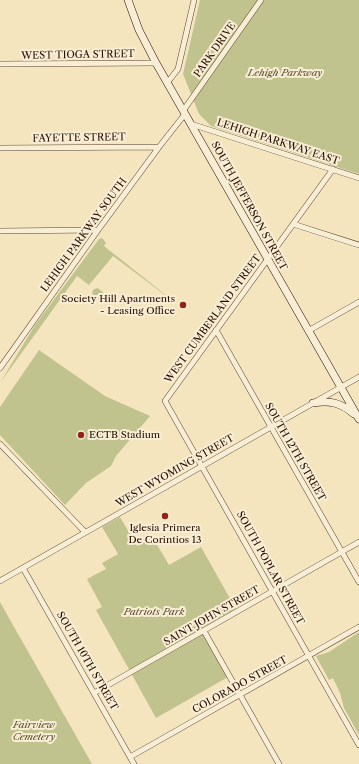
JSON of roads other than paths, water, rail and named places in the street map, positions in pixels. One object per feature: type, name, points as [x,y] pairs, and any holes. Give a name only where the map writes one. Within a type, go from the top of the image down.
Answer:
[{"type":"main road","name":"SOUTH JEFFERSON STREET","points":[[128,0],[139,30],[167,83],[358,418]]},
{"type":"main road","points":[[314,403],[326,401],[336,403],[344,406],[358,418]]},
{"type":"street","points":[[167,83],[180,64],[194,0]]},
{"type":"street","name":"PARK DRIVE","points":[[184,113],[261,0]]},
{"type":"street","name":"WEST TIOGA STREET","points":[[0,64],[156,63]]},
{"type":"street","name":"LEHIGH PARKWAY SOUTH","points":[[0,368],[98,230],[184,113]]},
{"type":"street","name":"LEHIGH PARKWAY EAST","points":[[191,124],[359,178]]},
{"type":"street","name":"FAYETTE STREET","points":[[0,148],[159,147]]},
{"type":"street","name":"WEST CUMBERLAND STREET","points":[[165,401],[333,169]]},
{"type":"street","points":[[293,224],[359,245]]},
{"type":"street","points":[[0,230],[98,230]]},
{"type":"street","points":[[308,331],[359,302]]},
{"type":"street","name":"SOUTH 12TH STREET","points":[[216,330],[359,582]]},
{"type":"street","name":"WEST WYOMING STREET","points":[[0,581],[359,377]]},
{"type":"street","name":"SOUTH POPLAR STREET","points":[[165,401],[359,744]]},
{"type":"street","points":[[0,444],[85,532]]},
{"type":"street","name":"SAINT JOHN STREET","points":[[94,693],[359,542]]},
{"type":"street","name":"SOUTH 10TH STREET","points":[[23,568],[134,764]]},
{"type":"street","name":"COLORADO STREET","points":[[130,757],[359,627]]},
{"type":"street","points":[[204,630],[278,762],[271,764]]},
{"type":"place","name":"Society Hill Apartments - Leasing Office","points":[[183,305]]},
{"type":"place","name":"ECTB Stadium","points":[[81,435]]},
{"type":"place","name":"Iglesia Primera De Corintios 13","points":[[165,516]]},
{"type":"park label","name":"Lehigh Parkway","points":[[285,73]]},
{"type":"park label","name":"Patriots Park","points":[[154,612]]},
{"type":"park label","name":"Fairview Cemetery","points":[[34,730]]}]
